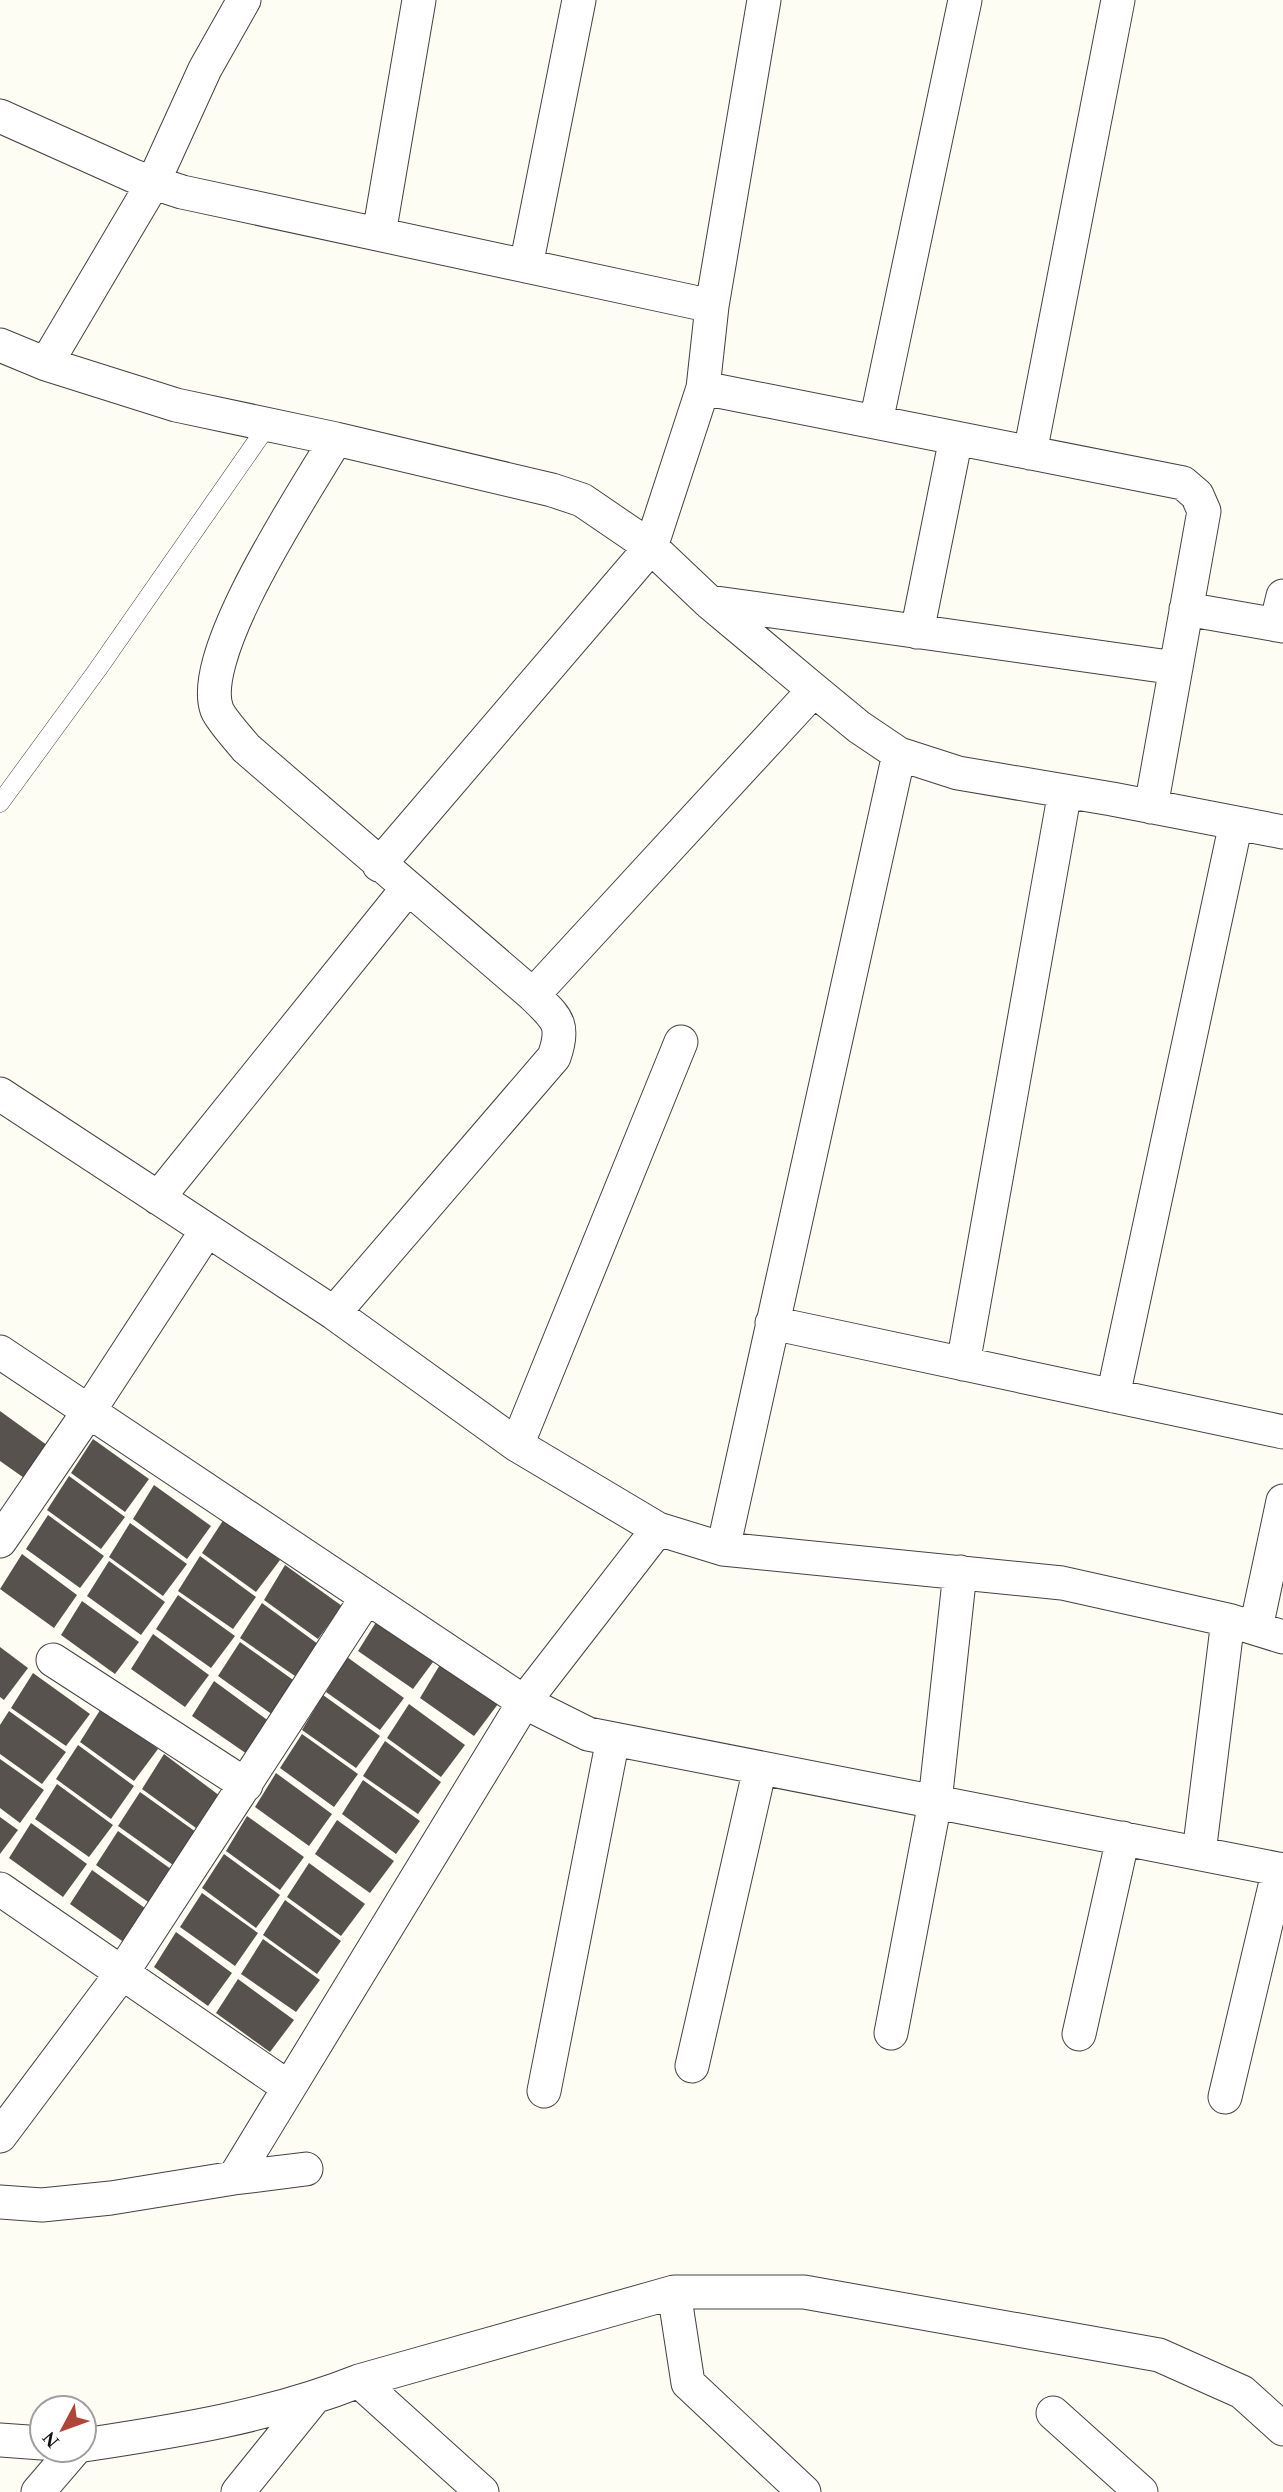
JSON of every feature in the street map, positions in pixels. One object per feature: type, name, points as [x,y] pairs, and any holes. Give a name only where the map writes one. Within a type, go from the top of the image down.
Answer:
[{"type":"street","points":[[46,364],[153,183],[205,69],[244,0]]},
{"type":"street","points":[[379,234],[419,0]]},
{"type":"street","points":[[526,266],[579,0]]},
{"type":"street","points":[[379,865],[651,547],[703,388],[712,306],[764,0]]},
{"type":"street","points":[[876,422],[965,0]]},
{"type":"street","points":[[1030,453],[1118,0]]},
{"type":"street","points":[[0,116],[136,177],[182,192],[712,306]]},
{"type":"street","points":[[0,345],[46,364],[176,405],[336,439],[552,490],[582,500],[651,547],[709,603],[859,727],[900,754],[958,773],[1283,832]]},
{"type":"street","points":[[703,388],[1183,483],[1197,495],[1204,511],[1151,807]]},
{"type":"street","points":[[917,632],[956,438]]},
{"type":"street","points":[[334,1314],[554,1057],[560,1039],[556,1018],[533,995],[246,748],[217,710],[214,683],[224,645],[249,589],[336,439]]},
{"type":"street","points":[[709,603],[1176,668]]},
{"type":"street","points":[[1186,609],[1281,616]]},
{"type":"street","points":[[533,995],[814,690]]},
{"type":"street","points":[[723,1549],[900,754]]},
{"type":"street","points":[[963,1364],[1065,791]]},
{"type":"street","points":[[1114,1396],[1236,824]]},
{"type":"street","points":[[158,1198],[407,889]]},
{"type":"street","points":[[517,1445],[681,1042]]},
{"type":"street","points":[[0,1094],[334,1314],[517,1445],[658,1529],[723,1549],[1062,1583],[1255,1628]]},
{"type":"street","points":[[0,1541],[207,1230]]},
{"type":"street","points":[[772,1323],[1283,1432]]},
{"type":"street","points":[[0,1352],[524,1702],[588,1734],[1281,1869],[1225,2097]]},
{"type":"street","points":[[1199,1853],[1255,1628],[1283,1501]]},
{"type":"street","points":[[234,2178],[524,1702],[658,1529]]},
{"type":"street","points":[[891,2033],[935,1802],[960,1572]]},
{"type":"street","points":[[0,2136],[122,1973],[367,1597]]},
{"type":"street","points":[[53,1660],[246,1785]]},
{"type":"street","points":[[544,2091],[613,1739]]},
{"type":"street","points":[[692,2066],[760,1768]]},
{"type":"street","points":[[1079,2034],[1123,1838]]},
{"type":"street","points":[[0,1889],[288,2087]]},
{"type":"street","points":[[0,2202],[56,2204],[306,2169]]},
{"type":"street","points":[[674,2292],[688,2383],[804,2492]]},
{"type":"street","points":[[98,2443],[187,2429],[313,2399],[359,2381],[674,2292],[804,2292],[1159,2355],[1242,2392],[1283,2429]]},
{"type":"street","points":[[359,2381],[482,2492]]},
{"type":"street","points":[[238,2492],[313,2399]]},
{"type":"street","points":[[1054,2413],[1141,2492]]},
{"type":"street","points":[[0,2440],[28,2442]]},
{"type":"street","points":[[38,2492],[62,2464]]},
{"type":"lane","points":[[0,803],[98,669],[268,425]]},
{"type":"building","points":[[0,1411],[51,1448],[27,1480],[0,1461]]},
{"type":"building","points":[[93,1439],[149,1479],[125,1512],[71,1473]]},
{"type":"building","points":[[69,1476],[125,1517],[101,1549],[47,1510]]},
{"type":"building","points":[[154,1485],[211,1526],[187,1559],[133,1519]]},
{"type":"building","points":[[48,1515],[104,1556],[80,1588],[26,1549]]},
{"type":"building","points":[[224,1519],[280,1560],[256,1592],[202,1553]]},
{"type":"building","points":[[130,1523],[187,1564],[163,1596],[109,1557]]},
{"type":"building","points":[[22,1554],[77,1595],[54,1628],[0,1589]]},
{"type":"building","points":[[200,1556],[256,1597],[233,1629],[178,1591]]},
{"type":"building","points":[[109,1561],[165,1602],[141,1635],[87,1596]]},
{"type":"building","points":[[285,1565],[342,1606],[318,1639],[264,1600]]},
{"type":"building","points":[[178,1595],[235,1636],[211,1668],[156,1629]]},
{"type":"building","points":[[82,1601],[139,1642],[115,1674],[61,1635]]},
{"type":"building","points":[[262,1603],[318,1644],[295,1676],[240,1638]]},
{"type":"building","points":[[380,1616],[436,1658],[413,1689],[358,1651]]},
{"type":"building","points":[[153,1634],[209,1675],[185,1707],[131,1669]]},
{"type":"building","points":[[240,1642],[296,1682],[273,1715],[218,1676]]},
{"type":"building","points":[[0,1647],[28,1668],[4,1700],[0,1697]]},
{"type":"building","points":[[347,1657],[404,1698],[380,1730],[326,1692]]},
{"type":"building","points":[[441,1663],[498,1704],[474,1736],[420,1698]]},
{"type":"building","points":[[33,1673],[90,1714],[66,1746],[11,1708]]},
{"type":"building","points":[[214,1681],[270,1722],[247,1754],[192,1716]]},
{"type":"building","points":[[323,1695],[380,1736],[356,1768],[302,1730]]},
{"type":"building","points":[[409,1704],[465,1745],[441,1777],[387,1738]]},
{"type":"building","points":[[102,1707],[158,1749],[134,1781],[80,1742]]},
{"type":"building","points":[[9,1711],[66,1752],[42,1784],[0,1754],[0,1725]]},
{"type":"building","points":[[302,1734],[358,1774],[334,1807],[280,1768]]},
{"type":"building","points":[[385,1741],[441,1782],[418,1814],[363,1776]]},
{"type":"building","points":[[78,1745],[134,1786],[111,1819],[56,1779]]},
{"type":"building","points":[[164,1754],[220,1796],[196,1828],[142,1789]]},
{"type":"building","points":[[0,1759],[44,1790],[20,1823],[0,1808]]},
{"type":"building","points":[[276,1773],[332,1814],[309,1846],[255,1807]]},
{"type":"building","points":[[363,1780],[420,1821],[396,1854],[342,1814]]},
{"type":"building","points":[[57,1784],[113,1825],[89,1857],[35,1819]]},
{"type":"building","points":[[140,1792],[196,1832],[173,1865],[118,1826]]},
{"type":"building","points":[[247,1816],[304,1857],[280,1890],[226,1851]]},
{"type":"building","points":[[0,1817],[18,1830],[0,1854]]},
{"type":"building","points":[[337,1820],[394,1861],[370,1893],[315,1854]]},
{"type":"building","points":[[31,1823],[87,1864],[63,1897],[9,1858]]},
{"type":"building","points":[[118,1831],[175,1872],[151,1904],[96,1865]]},
{"type":"building","points":[[224,1854],[280,1895],[256,1928],[202,1888]]},
{"type":"building","points":[[309,1863],[365,1904],[341,1936],[287,1897]]},
{"type":"building","points":[[92,1870],[149,1911],[125,1943],[70,1904]]},
{"type":"building","points":[[202,1893],[258,1933],[235,1966],[180,1927]]},
{"type":"building","points":[[285,1900],[341,1941],[317,1974],[263,1935]]},
{"type":"building","points":[[176,1932],[232,1973],[208,2006],[154,1967]]},
{"type":"building","points":[[263,1939],[320,1980],[296,2012],[241,1974]]},
{"type":"building","points":[[238,1979],[294,2020],[270,2052],[216,2013]]}]
